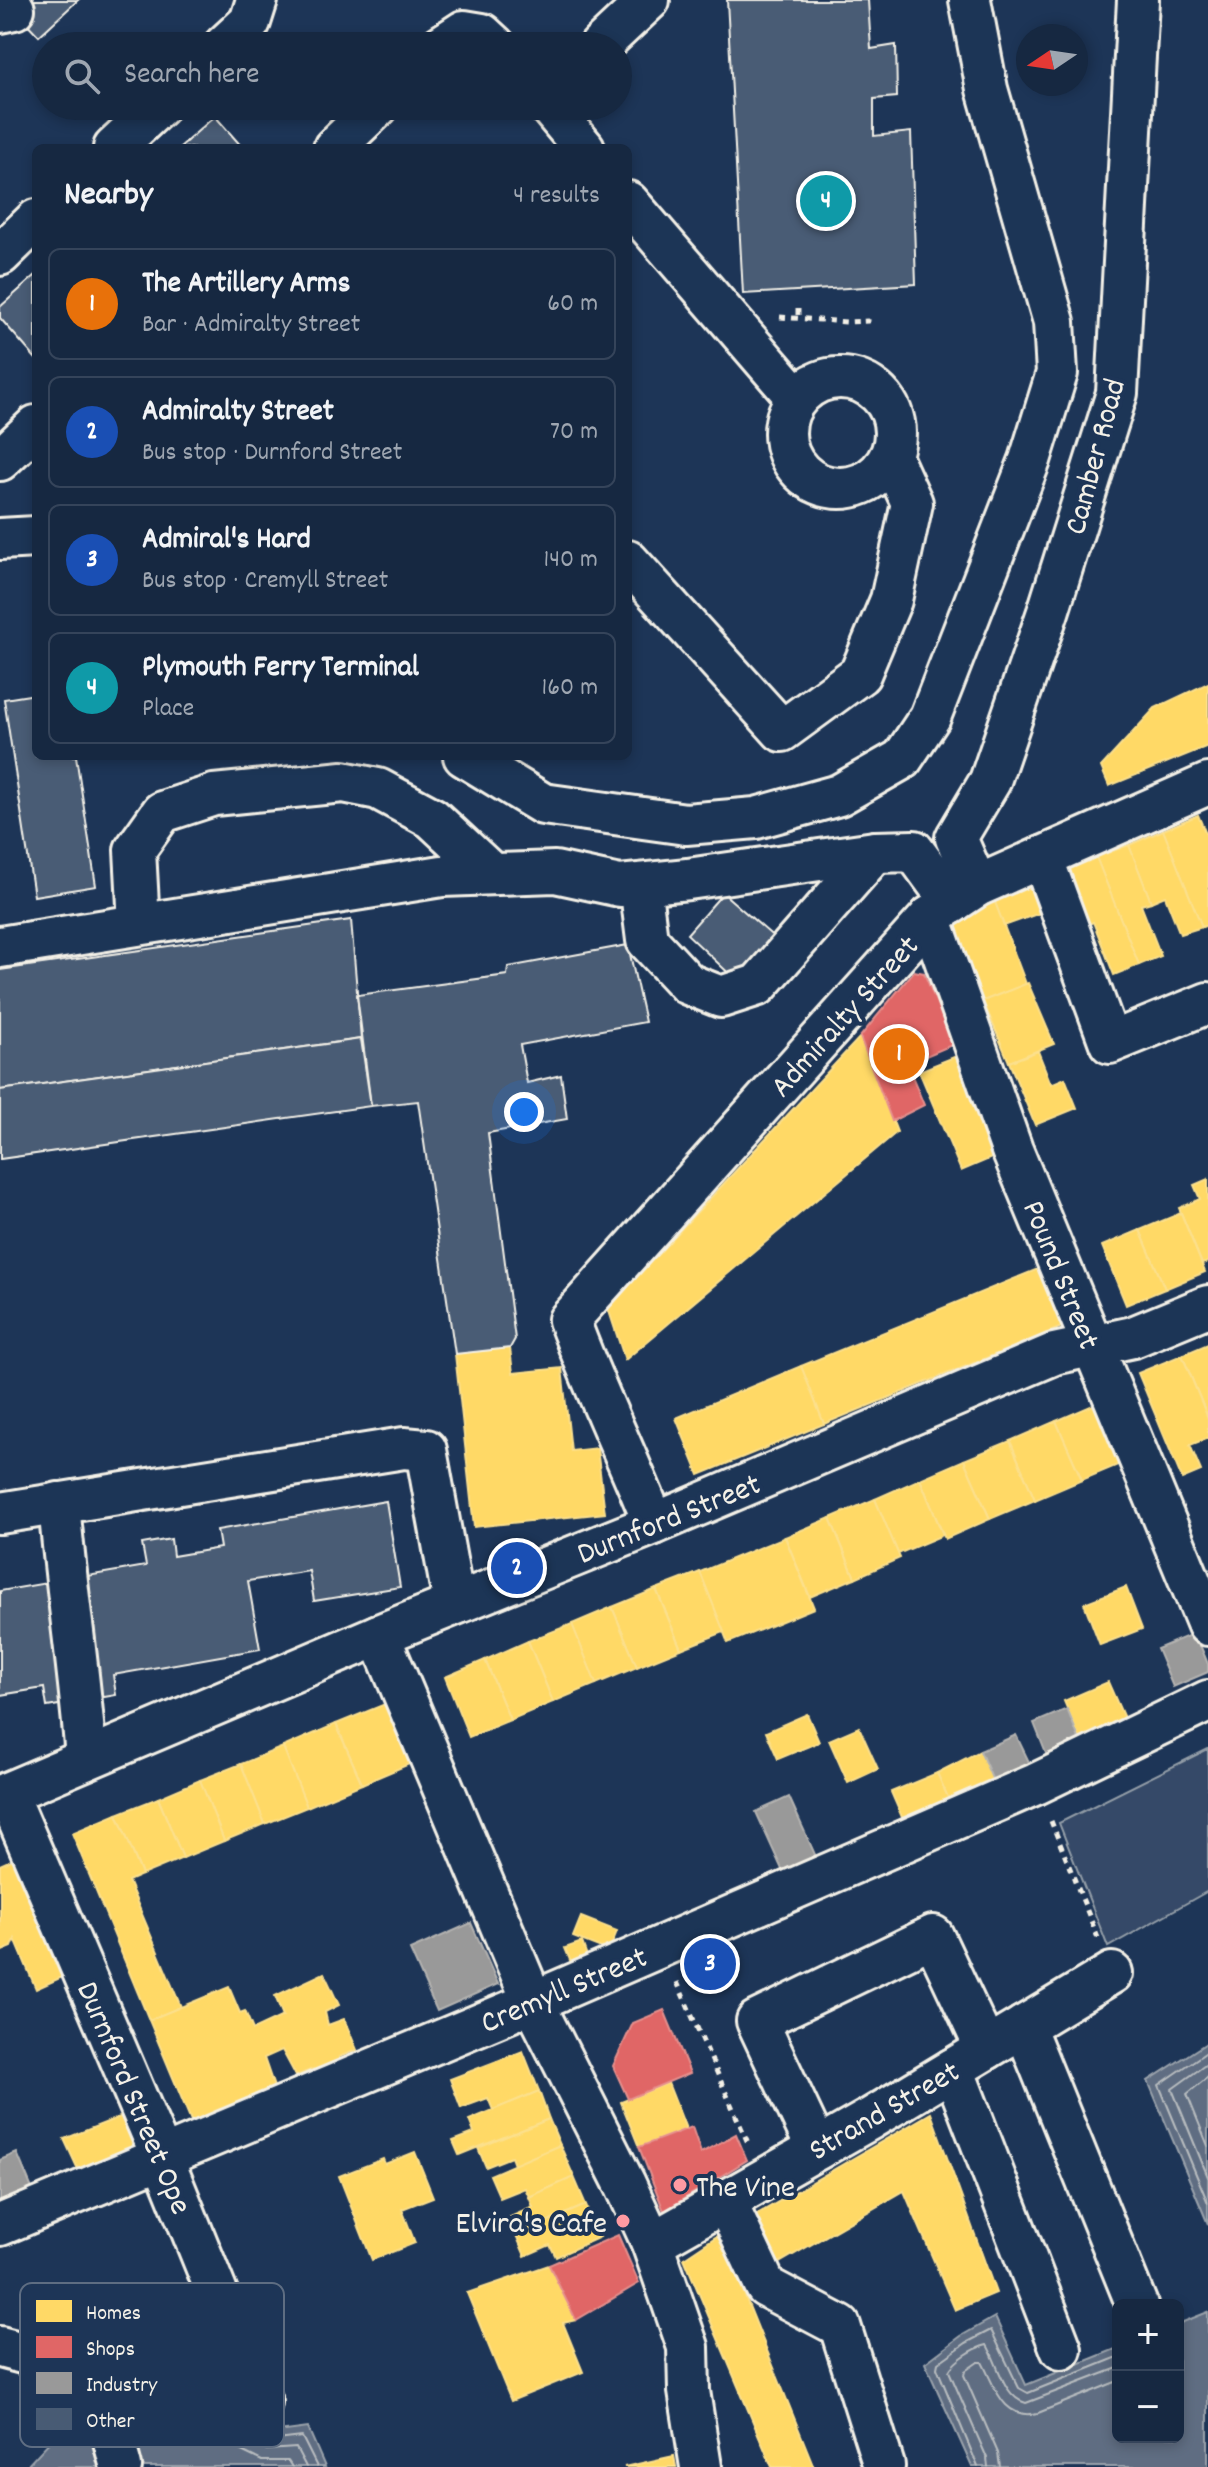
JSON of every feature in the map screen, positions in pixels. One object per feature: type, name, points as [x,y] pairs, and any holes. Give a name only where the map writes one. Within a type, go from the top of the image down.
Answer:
[{"type":"street","points":[[239,32],[250,22],[257,0]]},
{"type":"street","points":[[615,32],[649,0]]},
{"type":"street","points":[[471,760],[543,804],[686,824],[756,818],[839,795],[902,759],[930,717],[1030,460],[1057,373],[1054,322],[987,89],[970,0]]},
{"type":"street","name":"Camber Road","points":[[953,902],[956,838],[990,781],[1048,612],[1117,393],[1138,0]]},
{"type":"street","points":[[118,144],[144,120]]},
{"type":"street","points":[[338,144],[363,120]]},
{"type":"street","points":[[561,120],[581,144]]},
{"type":"street","points":[[632,207],[797,398]]},
{"type":"street","points":[[0,255],[32,224]]},
{"type":"street","points":[[848,378],[880,394],[896,429],[891,457],[876,476],[843,489],[818,484],[803,474],[789,456],[785,433],[789,411],[797,398],[826,379],[848,378]]},
{"type":"street","points":[[0,460],[32,430]]},
{"type":"street","points":[[632,565],[782,731],[860,674],[891,600],[912,503],[891,457]]},
{"type":"street","points":[[0,539],[32,537]]},
{"type":"street","points":[[139,924],[135,850],[162,812],[214,795],[343,782],[378,789],[432,818],[492,874]]},
{"type":"street","name":"Admiralty Street","points":[[654,1524],[628,1458],[591,1382],[569,1320],[953,902],[1042,857],[1208,784]]},
{"type":"street","points":[[0,947],[442,876],[555,872],[620,886],[875,852],[914,851],[953,902]]},
{"type":"street","points":[[640,884],[647,940],[688,984],[721,997],[758,985],[875,852]]},
{"type":"street","points":[[1042,857],[1110,1043],[1208,1003]]},
{"type":"street","name":"Pound Street","points":[[953,902],[1012,1150],[1208,1625]]},
{"type":"street","name":"Durnford Street","points":[[4,1794],[1054,1354],[1133,1337],[1208,1306]]},
{"type":"street","points":[[0,1513],[404,1448],[426,1450],[454,1604]]},
{"type":"street","points":[[59,1503],[86,1759]]},
{"type":"street","points":[[379,1635],[533,2002],[652,2243],[688,2347],[689,2391],[701,2467]]},
{"type":"street","name":"Cremyll Street","points":[[0,2225],[533,2002],[1036,1784],[1208,1701]]},
{"type":"street","name":"Durnford Street Ope","points":[[4,1794],[162,2157],[213,2283]]},
{"type":"street","points":[[817,2149],[757,2021],[933,1936],[1061,2349]]},
{"type":"street","name":"Strand Street","points":[[652,2243],[817,2149],[1112,1973]]},
{"type":"street","points":[[1024,2026],[1135,2299]]},
{"type":"street","points":[[725,2200],[766,2287],[840,2326],[884,2466]]},
{"type":"street","points":[[0,2347],[20,2352]]},
{"type":"street","points":[[116,2447],[121,2467]]},
{"type":"path","points":[[798,309],[798,319]]},
{"type":"path","points":[[1036,1784],[1112,1973]]},
{"type":"path","points":[[660,1947],[763,2179]]},
{"type":"shaded area","points":[[1208,1749],[1208,1891],[1108,1947],[1059,1823]]},
{"type":"water","points":[[1208,2042],[1208,2224],[1148,2081]]},
{"type":"water","points":[[1208,2312],[1208,2467],[972,2467],[925,2363],[961,2336],[995,2317],[1026,2385],[1112,2350],[1112,2443],[1184,2443],[1184,2322]]},
{"type":"water","points":[[308,2428],[325,2467],[26,2467],[44,2447],[284,2447],[284,2431]]},
{"type":"building: Homes","points":[[1208,683],[1208,746],[1109,786],[1101,767],[1155,708]]},
{"type":"building: Homes","points":[[1198,815],[1208,839],[1208,925],[1202,927],[1163,830]]},
{"type":"building: Homes","points":[[1163,830],[1202,927],[1180,934],[1165,896],[1151,902],[1129,845]]},
{"type":"building: Homes","points":[[1129,845],[1151,902],[1141,905],[1161,956],[1139,965],[1096,857]]},
{"type":"building: Homes","points":[[1096,857],[1139,965],[1114,975],[1093,922],[1079,928],[1064,870]]},
{"type":"building: Homes","points":[[1032,884],[1043,912],[1004,926],[993,897]]},
{"type":"building: Homes","points":[[993,897],[1026,984],[983,1001],[954,924]]},
{"type":"building: Homes","points":[[1028,983],[1054,1044],[1009,1062],[983,1001]]},
{"type":"building: Homes","points":[[860,1037],[897,1132],[625,1360],[608,1308]]},
{"type":"building: Homes","points":[[1038,1051],[1051,1084],[1065,1078],[1077,1108],[1035,1125],[1009,1062]]},
{"type":"building: Homes","points":[[959,1055],[1001,1154],[961,1171],[919,1071]]},
{"type":"building: Homes","points":[[1208,1179],[1208,1262],[1202,1264],[1179,1208],[1200,1199],[1194,1185]]},
{"type":"building: Homes","points":[[1181,1213],[1205,1272],[1165,1289],[1140,1230]]},
{"type":"building: Homes","points":[[1140,1230],[1165,1289],[1126,1305],[1102,1246]]},
{"type":"building: Homes","points":[[1038,1269],[1062,1327],[824,1424],[801,1366]]},
{"type":"building: Homes","points":[[1208,1344],[1208,1418],[1182,1355]]},
{"type":"building: Homes","points":[[510,1348],[513,1373],[562,1368],[571,1451],[597,1448],[605,1513],[474,1527],[455,1354]]},
{"type":"building: Homes","points":[[1182,1355],[1208,1418],[1208,1438],[1190,1445],[1201,1471],[1182,1479],[1138,1373]]},
{"type":"building: Homes","points":[[801,1366],[824,1424],[699,1475],[676,1418]]},
{"type":"building: Homes","points":[[1100,1402],[1125,1462],[1082,1480],[1056,1421]]},
{"type":"building: Homes","points":[[1056,1421],[1082,1480],[1035,1500],[1010,1441]]},
{"type":"building: Homes","points":[[1010,1441],[1035,1500],[990,1519],[964,1460]]},
{"type":"building: Homes","points":[[964,1460],[990,1519],[945,1539],[920,1479]]},
{"type":"building: Homes","points":[[920,1479],[943,1535],[898,1554],[875,1499]]},
{"type":"building: Homes","points":[[875,1499],[900,1558],[855,1578],[830,1518]]},
{"type":"building: Homes","points":[[830,1518],[855,1578],[810,1597],[785,1537]]},
{"type":"building: Homes","points":[[785,1537],[814,1608],[728,1643],[700,1572]]},
{"type":"building: Homes","points":[[700,1572],[724,1632],[681,1649],[656,1589]]},
{"type":"building: Homes","points":[[1126,1587],[1142,1629],[1100,1645],[1084,1603]]},
{"type":"building: Homes","points":[[656,1589],[681,1649],[637,1667],[612,1607]]},
{"type":"building: Homes","points":[[612,1607],[637,1667],[596,1684],[572,1624]]},
{"type":"building: Homes","points":[[572,1624],[596,1684],[553,1702],[528,1641]]},
{"type":"building: Homes","points":[[528,1641],[553,1702],[510,1720],[485,1660]]},
{"type":"building: Homes","points":[[485,1660],[510,1720],[469,1737],[445,1677]]},
{"type":"building: Homes","points":[[1108,1682],[1127,1725],[1082,1744],[1064,1701]]},
{"type":"building: Homes","points":[[390,1702],[414,1762],[362,1784],[336,1724]]},
{"type":"building: Homes","points":[[807,1714],[819,1742],[778,1759],[766,1732]]},
{"type":"building: Homes","points":[[336,1724],[362,1784],[307,1807],[283,1747]]},
{"type":"building: Homes","points":[[859,1727],[878,1769],[848,1783],[829,1740]]},
{"type":"building: Homes","points":[[283,1747],[307,1807],[265,1824],[241,1764]]},
{"type":"building: Homes","points":[[980,1751],[994,1783],[950,1802],[937,1773]]},
{"type":"building: Homes","points":[[241,1764],[265,1824],[224,1841],[200,1780]]},
{"type":"building: Homes","points":[[937,1773],[950,1802],[904,1822],[891,1792]]},
{"type":"building: Homes","points":[[200,1780],[224,1841],[183,1858],[158,1798]]},
{"type":"building: Homes","points":[[158,1798],[183,1858],[142,1875],[117,1814]]},
{"type":"building: Homes","points":[[117,1814],[142,1875],[128,1881],[181,2007],[149,2020],[72,1833]]},
{"type":"building: Homes","points":[[20,1856],[71,1973],[36,1989],[15,1939],[12,1947],[0,1952],[0,1865]]},
{"type":"building: Homes","points":[[581,1917],[617,1931],[609,1951],[573,1937]]},
{"type":"building: Homes","points":[[582,1942],[588,1959],[572,1965],[565,1948]]},
{"type":"building: Homes","points":[[324,1973],[339,2005],[325,2012],[328,2025],[344,2019],[357,2050],[339,2057],[342,2064],[316,2076],[313,2069],[296,2076],[282,2050],[264,2058],[276,2093],[194,2128],[149,2020],[229,1987],[240,2013],[245,2011],[253,2030],[283,2016],[275,1996]]},
{"type":"building: Homes","points":[[523,2051],[539,2091],[493,2110],[488,2098],[461,2108],[450,2079]]},
{"type":"building: Homes","points":[[668,2083],[686,2129],[639,2147],[621,2102]]},
{"type":"building: Homes","points":[[539,2091],[549,2119],[459,2155],[453,2141],[474,2133],[469,2120]]},
{"type":"building: Homes","points":[[130,2113],[146,2152],[82,2178],[64,2139]]},
{"type":"building: Homes","points":[[931,2113],[996,2293],[955,2310],[904,2191],[779,2263],[754,2216]]},
{"type":"building: Homes","points":[[549,2119],[560,2145],[514,2165],[511,2157],[486,2167],[478,2148]]},
{"type":"building: Homes","points":[[560,2145],[574,2177],[529,2197],[525,2188],[500,2198],[490,2175]]},
{"type":"building: Homes","points":[[415,2152],[433,2197],[402,2209],[415,2243],[372,2260],[339,2176],[383,2159],[385,2164]]},
{"type":"building: Homes","points":[[574,2177],[586,2205],[516,2235],[508,2218],[533,2207],[529,2197]]},
{"type":"building: Homes","points":[[586,2205],[600,2237],[556,2257],[550,2245],[525,2256],[516,2235]]},
{"type":"building: Homes","points":[[720,2234],[814,2467],[772,2467],[684,2258]]},
{"type":"building: Homes","points":[[549,2265],[576,2320],[563,2323],[583,2372],[511,2401],[467,2293]]},
{"type":"building: Homes","points":[[674,2456],[676,2467],[624,2467]]},
{"type":"building: Shops","points":[[914,971],[924,973],[954,1044],[907,1064],[924,1105],[892,1121],[860,1037]]},
{"type":"building: Shops","points":[[664,2010],[690,2073],[628,2099],[613,2066],[633,2023]]},
{"type":"building: Shops","name":"The Vine","points":[[692,2127],[701,2153],[736,2134],[747,2160],[664,2211],[639,2147]]},
{"type":"building: Shops","points":[[618,2235],[639,2283],[576,2320],[549,2265]]},
{"type":"building: Industry","points":[[1195,1633],[1208,1664],[1208,1672],[1173,1687],[1157,1649]]},
{"type":"building: Industry","points":[[1067,1709],[1080,1741],[1047,1756],[1034,1723]]},
{"type":"building: Industry","points":[[1016,1735],[1031,1766],[994,1783],[980,1751]]},
{"type":"building: Industry","points":[[789,1797],[817,1859],[784,1874],[756,1812]]},
{"type":"building: Industry","points":[[471,1923],[498,1984],[437,2011],[410,1950]]},
{"type":"building: Industry","points":[[17,2153],[35,2196],[0,2210],[0,2160]]},
{"type":"building: Other","points":[[5,0],[78,0],[43,32],[35,32]]},
{"type":"building: Other","points":[[727,0],[868,0],[871,49],[896,45],[897,97],[874,99],[874,136],[911,132],[916,284],[743,294]]},
{"type":"building: Other","points":[[210,120],[218,120],[240,144],[184,144]]},
{"type":"building: Other","points":[[32,279],[32,354],[0,318],[0,307]]},
{"type":"building: Other","points":[[32,695],[32,760],[77,760],[96,886],[34,896],[4,699]]},
{"type":"building: Other","points":[[723,893],[776,939],[737,981],[687,934]]},
{"type":"building: Other","points":[[351,920],[361,1039],[0,1090],[0,970]]},
{"type":"building: Other","points":[[628,945],[645,1022],[520,1045],[527,1083],[561,1075],[567,1119],[488,1133],[515,1339],[510,1348],[455,1354],[418,1101],[371,1106],[357,995],[507,975],[508,967]]},
{"type":"building: Other","points":[[361,1039],[371,1106],[0,1159],[0,1090]]},
{"type":"building: Other","points":[[386,1501],[400,1587],[314,1601],[309,1571],[248,1581],[260,1649],[113,1675],[116,1695],[47,1707],[44,1688],[0,1695],[0,1591],[146,1566],[142,1544],[171,1539],[173,1556],[220,1548],[217,1530]]},
{"type":"place","name":"Plymouth Ferry Terminal","points":[[826,201]]},
{"type":"place","name":"The Artillery Arms","points":[[899,1054]]},
{"type":"place","name":"Admiralty Street","points":[[517,1568]]},
{"type":"place","name":"Admiral's Hard","points":[[710,1964]]},
{"type":"place","name":"The Vine","points":[[680,2185]]},
{"type":"place","name":"Elvira's Cafe","points":[[623,2221]]}]
